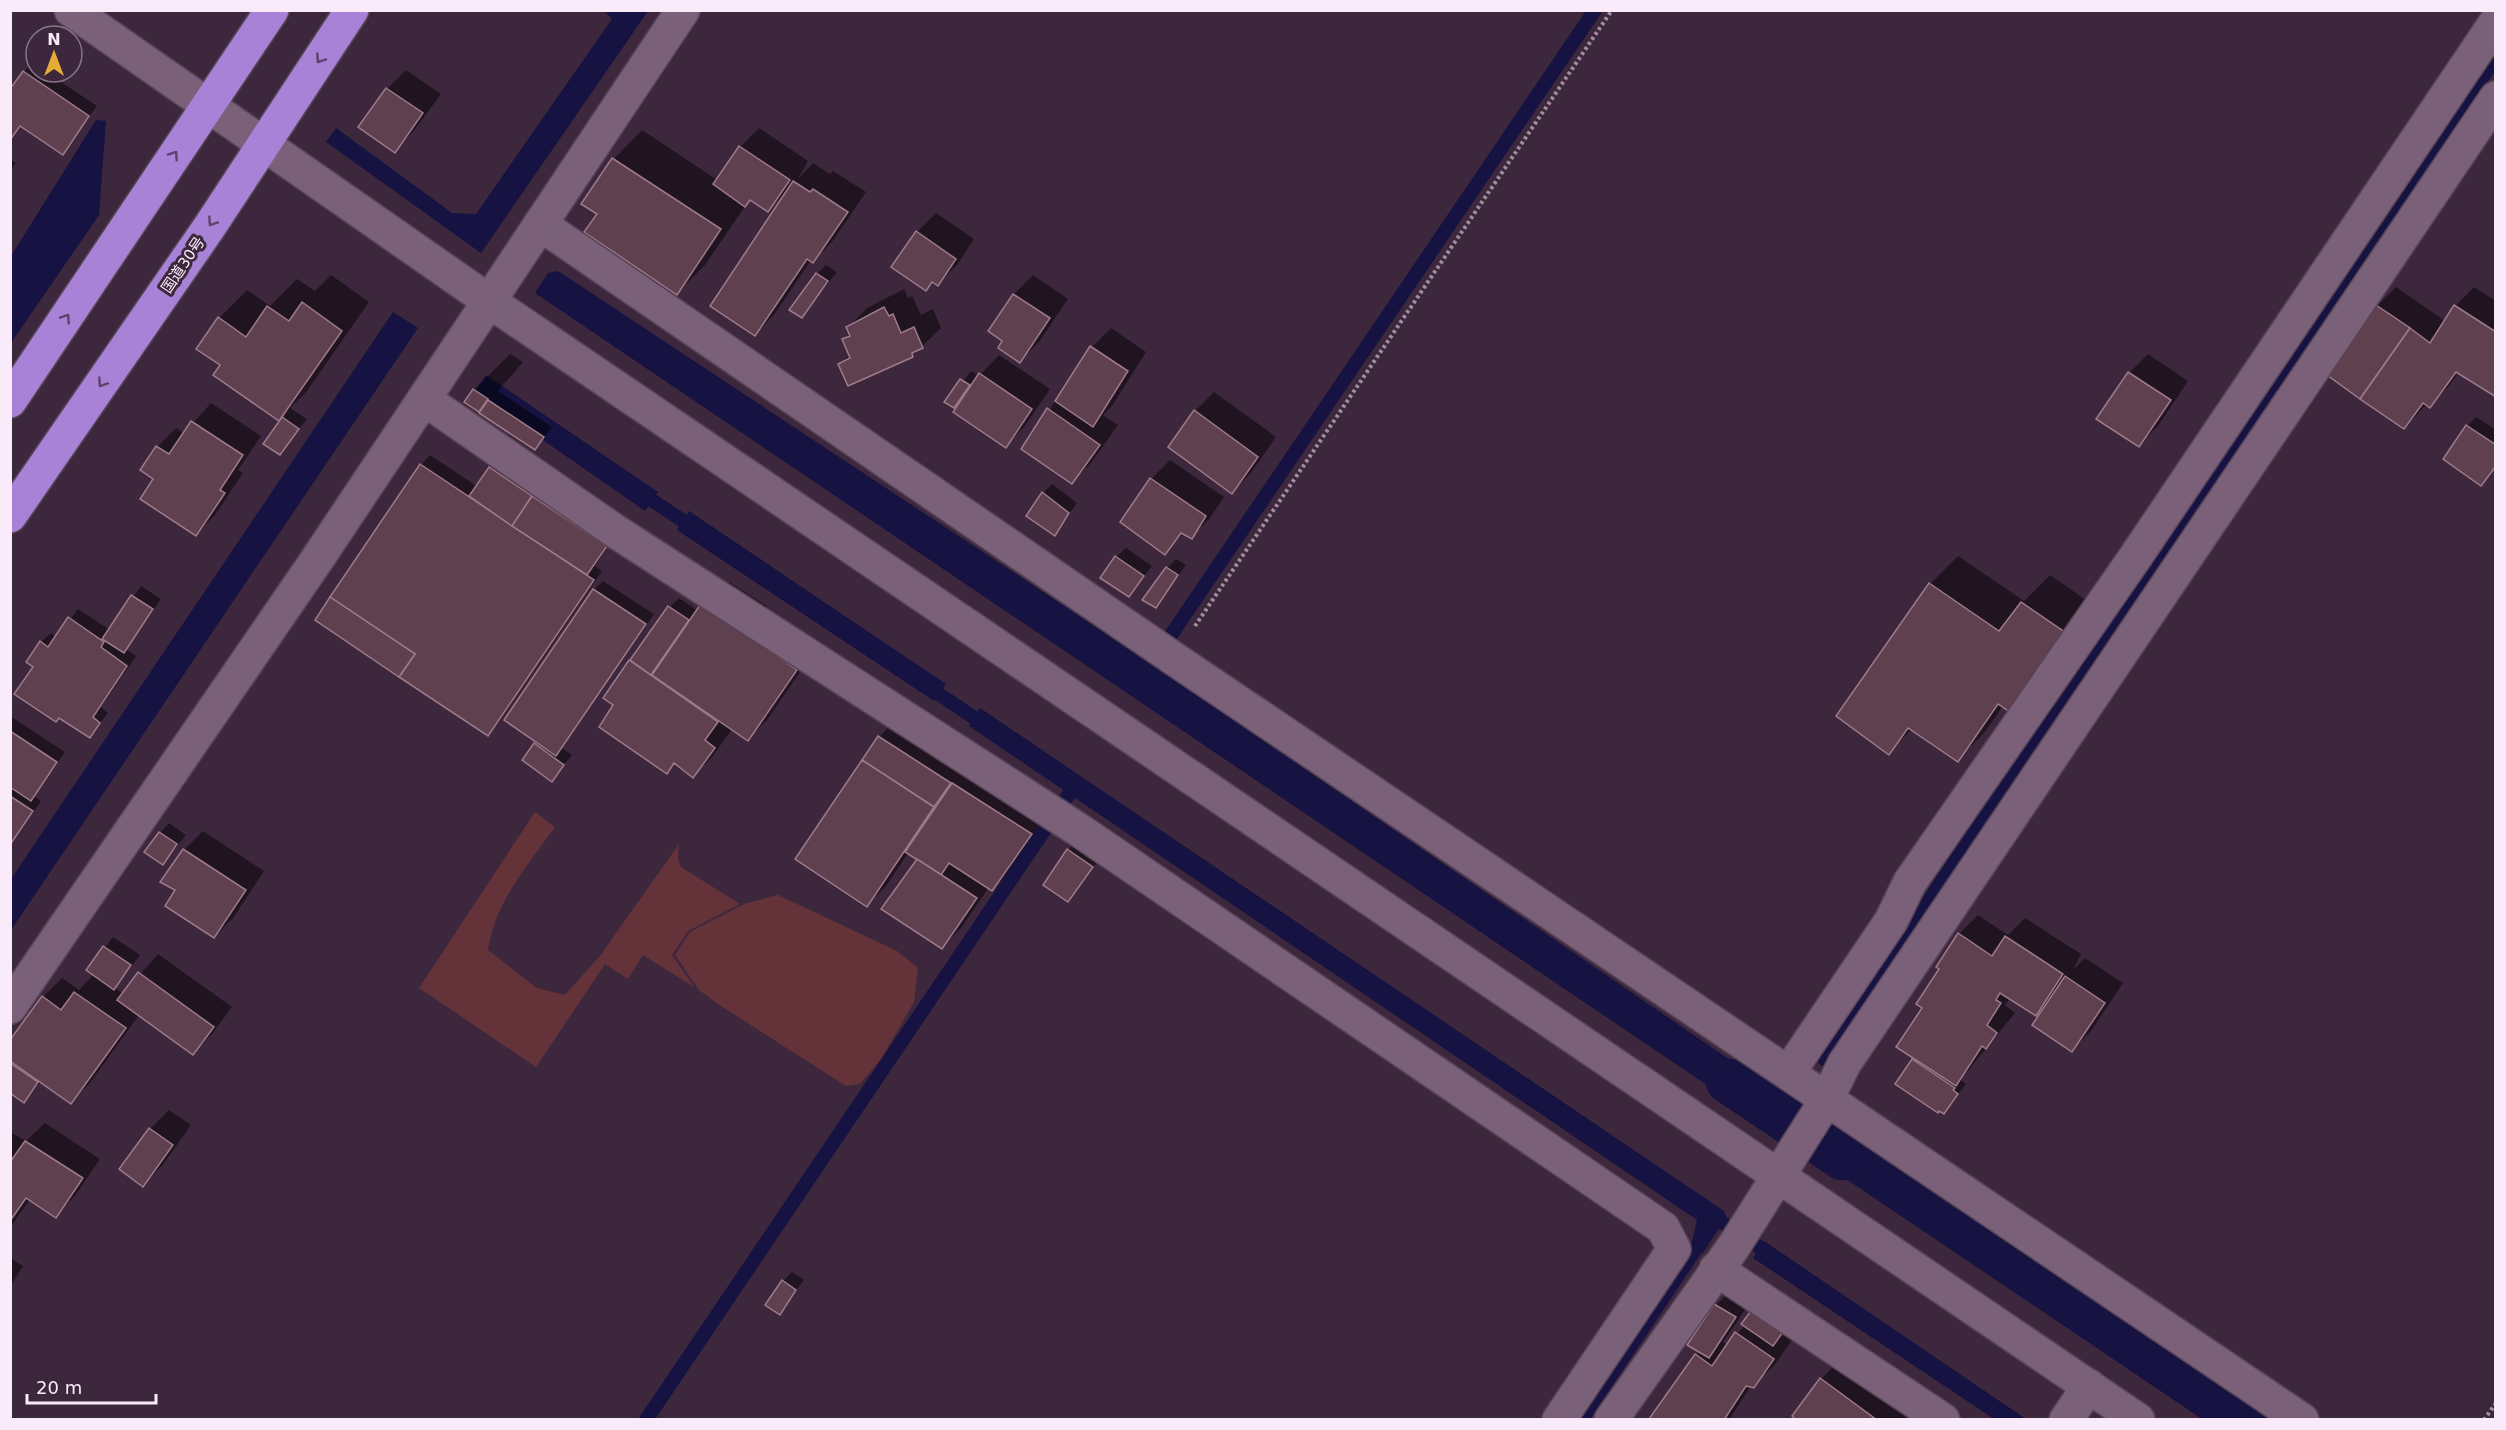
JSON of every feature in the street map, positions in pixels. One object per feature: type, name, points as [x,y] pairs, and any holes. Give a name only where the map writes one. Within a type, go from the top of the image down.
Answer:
[{"type":"highway","points":[[10,401],[272,10]]},
{"type":"highway","name":"国道30号","points":[[10,516],[352,10]]},
{"type":"street","points":[[71,10],[489,301],[1776,1176],[2138,1419]]},
{"type":"street","points":[[10,1007],[424,399],[683,10]]},
{"type":"street","points":[[1559,1419],[1709,1254],[1776,1176],[1797,1146],[1823,1106],[1844,1064],[2021,761],[2136,556],[2496,22]]},
{"type":"street","points":[[1789,1072],[1891,921],[1910,882],[2021,761],[2496,99]]},
{"type":"street","points":[[540,224],[1173,658],[1789,1072],[1823,1106],[2302,1419]]},
{"type":"street","points":[[424,399],[615,531],[1057,815],[1663,1228],[1709,1254],[1943,1419]]},
{"type":"street","points":[[1611,1419],[1709,1254]]},
{"type":"street","points":[[2066,1419],[2089,1386]]},
{"type":"path","points":[[1173,658],[1612,10]]},
{"type":"path","points":[[2484,1419],[2496,1403]]},
{"type":"shaded area","points":[[604,11],[648,11],[481,253],[326,142],[336,128],[452,213],[476,214],[612,19]]},
{"type":"shaded area","points":[[96,120],[106,121],[99,215],[11,343],[11,256]]},
{"type":"shaded area","points":[[558,271],[1152,664],[1790,1101],[1772,1129],[535,293],[548,273]]},
{"type":"shaded area","points":[[393,312],[418,328],[11,930],[11,879]]},
{"type":"shaded area","points":[[486,375],[658,492],[645,511],[474,392]]},
{"type":"shaded area","points":[[689,511],[946,684],[934,701],[677,530]]},
{"type":"shaded area","points":[[980,708],[1724,1211],[1726,1218],[1703,1253],[1691,1246],[1697,1220],[969,726]]},
{"type":"shaded area","points":[[535,812],[555,827],[505,900],[492,932],[488,950],[537,988],[565,995],[600,956],[679,844],[678,859],[681,867],[740,904],[688,931],[672,955],[694,987],[643,955],[628,979],[605,964],[536,1067],[419,988]]},
{"type":"shaded area","points":[[778,895],[897,951],[918,968],[914,1002],[881,1059],[860,1084],[846,1086],[718,1004],[699,990],[675,955],[690,932],[744,904]]},
{"type":"shaded area","points":[[1840,1130],[2273,1419],[2202,1419],[1812,1156],[1814,1144],[1822,1134]]},
{"type":"shaded area","points":[[1764,1241],[2026,1419],[1994,1419],[1753,1258]]},
{"type":"building","points":[[23,71],[24,84],[42,84],[89,116],[63,155],[20,126],[10,140],[10,89]]},
{"type":"building","points":[[386,88],[423,113],[395,153],[358,127]]},
{"type":"building","points":[[739,146],[790,180],[768,212],[750,200],[745,207],[713,184]]},
{"type":"building","points":[[612,158],[721,229],[677,295],[584,232],[597,214],[581,204]]},
{"type":"building","points":[[793,181],[810,192],[813,189],[848,212],[813,263],[807,259],[755,336],[710,306]]},
{"type":"building","points":[[916,231],[956,259],[938,286],[932,282],[926,291],[891,267]]},
{"type":"building","points":[[816,273],[828,281],[802,318],[789,310]]},
{"type":"building","points":[[1013,294],[1050,318],[1020,363],[998,348],[1002,341],[988,331]]},
{"type":"building","points":[[302,302],[342,331],[279,421],[213,375],[220,365],[196,349],[218,317],[246,337],[267,306],[289,321]]},
{"type":"building","points":[[2376,305],[2410,328],[2360,399],[2327,375]]},
{"type":"building","points":[[2454,305],[2496,332],[2496,397],[2456,372],[2430,408],[2423,403],[2404,429],[2360,399],[2410,328],[2430,343]]},
{"type":"building","points":[[884,307],[889,316],[893,314],[901,333],[914,327],[923,348],[912,353],[913,357],[848,386],[838,364],[850,358],[842,339],[850,336],[846,327]]},
{"type":"building","points":[[1090,346],[1128,371],[1093,427],[1055,401]]},
{"type":"building","points":[[2128,372],[2171,400],[2139,447],[2096,419]]},
{"type":"building","points":[[979,373],[1032,409],[1006,448],[953,412]]},
{"type":"building","points":[[960,379],[970,385],[954,408],[944,402]]},
{"type":"building","points":[[473,389],[488,399],[479,412],[464,402]]},
{"type":"building","points":[[488,400],[544,437],[535,450],[479,413]]},
{"type":"building","points":[[1047,408],[1100,445],[1072,484],[1021,449]]},
{"type":"building","points":[[1194,410],[1258,457],[1232,494],[1168,447]]},
{"type":"building","points":[[282,417],[299,429],[280,455],[263,444]]},
{"type":"building","points":[[191,421],[243,455],[220,490],[225,493],[196,536],[140,499],[153,479],[140,470],[156,446],[169,454]]},
{"type":"building","points":[[2466,425],[2496,445],[2496,466],[2481,486],[2443,459]]},
{"type":"building","points":[[420,464],[594,580],[488,736],[399,677],[415,654],[330,597]]},
{"type":"building","points":[[489,467],[532,496],[512,526],[469,496]]},
{"type":"building","points":[[1150,478],[1206,516],[1192,539],[1181,533],[1165,555],[1120,522]]},
{"type":"building","points":[[1042,492],[1069,513],[1055,536],[1026,516]]},
{"type":"building","points":[[532,496],[607,546],[587,575],[512,526]]},
{"type":"building","points":[[1115,556],[1144,576],[1129,597],[1100,578]]},
{"type":"building","points":[[1166,567],[1178,575],[1156,608],[1142,600]]},
{"type":"building","points":[[1929,583],[1999,631],[2021,602],[2072,637],[2017,717],[1998,704],[1958,762],[1908,728],[1889,755],[1836,716]]},
{"type":"building","points":[[593,589],[646,624],[556,756],[504,720]]},
{"type":"building","points":[[131,595],[153,609],[124,653],[102,639]]},
{"type":"building","points":[[330,597],[415,654],[399,677],[315,620]]},
{"type":"building","points":[[702,602],[797,670],[748,741],[652,675]]},
{"type":"building","points":[[668,606],[689,620],[651,675],[630,660]]},
{"type":"building","points":[[68,617],[104,642],[101,647],[127,666],[93,717],[100,723],[90,738],[59,718],[56,722],[14,694],[33,667],[26,662],[40,641],[48,647]]},
{"type":"building","points":[[629,660],[718,722],[705,740],[715,748],[693,778],[674,763],[667,774],[599,727],[613,705],[603,698]]},
{"type":"building","points":[[10,731],[57,762],[31,801],[10,787]]},
{"type":"building","points":[[878,736],[951,783],[934,807],[862,760]]},
{"type":"building","points":[[534,743],[564,765],[552,782],[522,760]]},
{"type":"building","points":[[862,760],[934,807],[867,907],[795,859]]},
{"type":"building","points":[[952,783],[1032,834],[992,891],[949,863],[941,875],[905,852]]},
{"type":"building","points":[[10,796],[33,811],[10,845]]},
{"type":"building","points":[[159,832],[177,844],[163,865],[144,852]]},
{"type":"building","points":[[183,849],[246,890],[214,938],[165,906],[175,890],[160,882]]},
{"type":"building","points":[[1067,849],[1093,867],[1068,902],[1043,885]]},
{"type":"building","points":[[917,859],[977,898],[942,949],[881,909]]},
{"type":"building","points":[[1958,933],[1992,956],[2005,936],[2063,974],[2036,1016],[2000,993],[1996,1000],[2001,1003],[1987,1025],[1997,1033],[1986,1049],[1982,1046],[1956,1086],[1896,1047],[1922,1008],[1916,1004],[1939,969],[1936,967]]},
{"type":"building","points":[[103,946],[131,965],[114,990],[86,970]]},
{"type":"building","points":[[138,972],[214,1027],[193,1055],[117,1000]]},
{"type":"building","points":[[2065,976],[2105,1003],[2072,1052],[2032,1025]]},
{"type":"building","points":[[74,992],[126,1028],[71,1104],[10,1061],[10,1040],[42,996],[61,1010]]},
{"type":"building","points":[[1912,1059],[1955,1088],[1953,1090],[1958,1094],[1944,1114],[1939,1111],[1938,1113],[1895,1084]]},
{"type":"building","points":[[10,1063],[38,1082],[24,1103],[10,1093]]},
{"type":"building","points":[[149,1128],[173,1145],[143,1187],[119,1169]]},
{"type":"building","points":[[25,1141],[83,1178],[56,1218],[26,1198],[10,1221],[10,1162]]},
{"type":"building","points":[[782,1280],[796,1290],[780,1315],[765,1305]]},
{"type":"building","points":[[1714,1304],[1736,1317],[1709,1358],[1687,1345]]},
{"type":"building","points":[[1751,1311],[1783,1332],[1773,1346],[1741,1324]]},
{"type":"building","points":[[1735,1332],[1774,1359],[1754,1388],[1746,1386],[1724,1420],[1649,1419],[1695,1354],[1712,1366]]},
{"type":"building","points":[[1820,1378],[1877,1420],[1796,1420],[1792,1416]]},
{"type":"waterway","points":[[1169,638],[1595,10]]},
{"type":"waterway","points":[[1824,1059],[2012,775],[2496,57]]},
{"type":"waterway","points":[[638,491],[697,530]]},
{"type":"waterway","points":[[924,684],[988,727]]},
{"type":"waterway","points":[[646,1420],[1075,785]]},
{"type":"waterway","points":[[1728,1081],[1843,1158]]},
{"type":"waterway","points":[[1784,1119],[1796,1101]]},
{"type":"waterway","points":[[1707,1212],[1774,1257]]},
{"type":"waterway","points":[[1581,1420],[1705,1235]]}]
